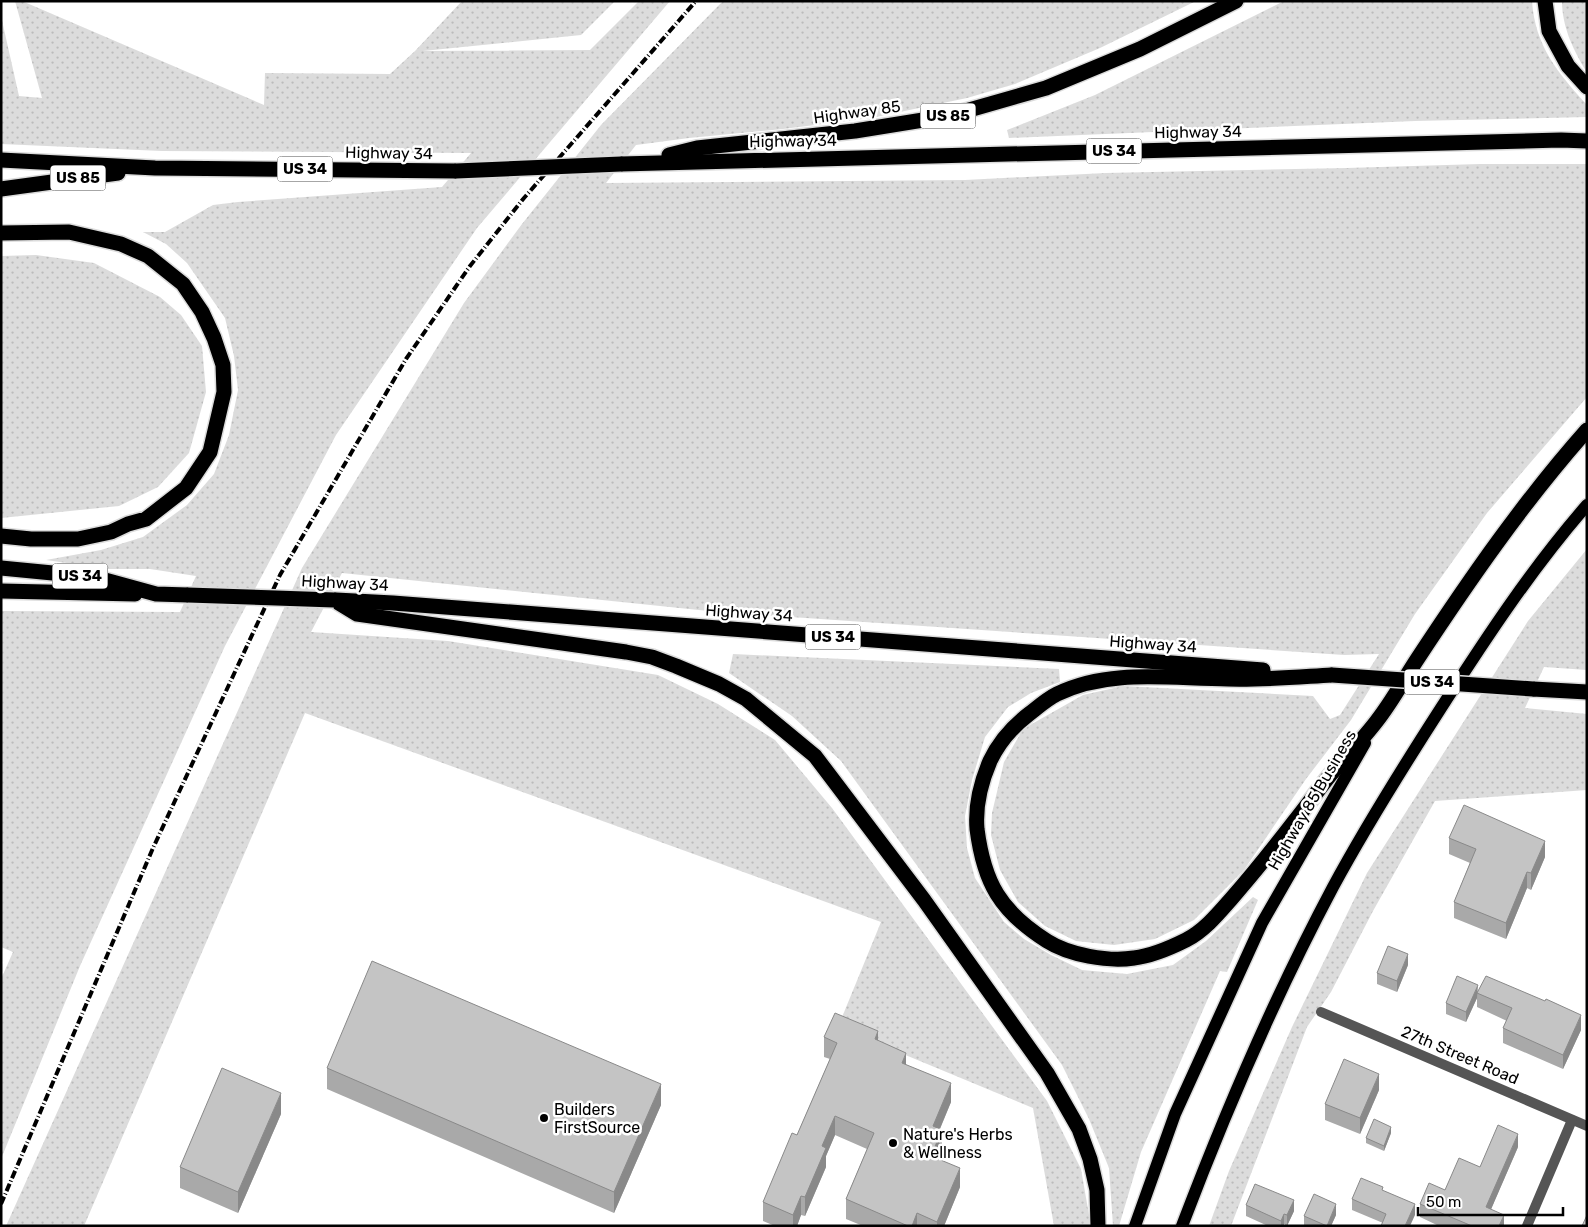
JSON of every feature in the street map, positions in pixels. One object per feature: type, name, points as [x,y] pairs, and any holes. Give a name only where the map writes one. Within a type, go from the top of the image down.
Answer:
[{"type":"highway","name":"Highway 85","points":[[641,162],[697,148],[855,131],[948,116],[1046,88],[1140,49],[1236,1]]},
{"type":"highway","points":[[1545,1],[1548,31],[1568,66],[1587,87]]},
{"type":"highway","name":"Highway 34","points":[[1,160],[155,168],[456,171],[641,162],[1561,140],[1587,141]]},
{"type":"highway","name":"US 85","points":[[1,189],[155,168]]},
{"type":"highway","points":[[1,233],[69,232],[121,244],[148,256],[184,284],[202,312],[223,364],[224,392],[210,452],[186,488],[146,518],[111,532],[78,539],[31,539],[1,536]]},
{"type":"highway","name":"Highway 85 Business","points":[[1377,721],[1417,658],[1505,530],[1587,430]]},
{"type":"highway","name":"Highway 34","points":[[1,568],[94,577],[156,594],[394,603],[1332,675],[1587,692]]},
{"type":"highway","points":[[1,591],[156,594]]},
{"type":"highway","points":[[334,600],[357,614],[652,657],[719,684],[746,699],[769,716],[815,756],[924,900],[1047,1073],[1079,1129],[1090,1159],[1097,1190],[1098,1226]]},
{"type":"highway","points":[[1332,675],[1230,679],[1151,676],[1126,678],[1096,682],[1071,689],[1057,694],[1038,706],[1018,722],[1003,738],[994,752],[983,779],[977,808],[977,827],[985,869],[999,898],[1011,914],[1026,927],[1054,945],[1080,954],[1130,959],[1148,955],[1187,940],[1217,915],[1251,877],[1328,777],[1377,721]]},
{"type":"main road","points":[[1182,1226],[1222,1123],[1281,991],[1333,887],[1389,789],[1483,643],[1529,579],[1587,505]]},
{"type":"main road","name":"Highway 85 Business","points":[[1135,1226],[1175,1114],[1262,923],[1377,721]]},
{"type":"street","name":"27th Street Road","points":[[1322,1012],[1587,1126]]},
{"type":"street","points":[[1527,1226],[1572,1120]]},
{"type":"shaded area","points":[[15,1],[22,1],[264,105],[265,73],[390,74],[415,51],[462,1],[615,1],[581,35],[423,51],[590,50],[639,1],[670,1],[477,228],[336,435],[225,646],[80,966],[1,1159],[1,979],[13,952],[1,947],[1,611],[180,612],[196,576],[150,569],[108,569],[46,560],[101,550],[143,537],[187,505],[214,474],[229,435],[238,390],[234,356],[225,318],[187,263],[166,244],[143,232],[165,232],[213,205],[442,187],[471,153],[162,151],[1,144],[1,16],[19,96],[42,98]]},
{"type":"shaded area","points":[[723,1],[1196,1],[1100,48],[1015,84],[967,98],[871,118],[636,145],[606,183],[965,180],[1106,173],[1480,164],[1587,164],[1587,397],[1487,513],[1415,614],[1351,720],[1306,779],[1244,870],[1194,920],[1155,939],[1114,945],[1076,941],[1045,926],[1018,902],[1000,870],[991,835],[992,813],[1004,762],[1023,729],[1083,695],[1123,686],[1313,696],[1330,719],[1340,715],[1379,654],[1344,655],[718,612],[342,573],[311,632],[448,641],[658,675],[718,704],[775,740],[832,808],[1047,1101],[1081,1169],[1089,1215],[1089,1226],[1054,1226],[1033,1108],[838,1027],[881,922],[305,713],[84,1226],[6,1226],[302,568],[464,303],[522,224],[601,125]]},
{"type":"shaded area","points":[[1284,1],[1532,1],[1534,17],[1543,45],[1558,70],[1587,105],[1587,117],[1415,121],[1009,138],[1007,130],[1095,95]]},
{"type":"shaded area","points":[[1562,1],[1587,1],[1587,73],[1573,48],[1566,30]]},
{"type":"shaded area","points":[[36,255],[94,263],[160,297],[181,315],[202,346],[206,392],[189,453],[158,487],[119,506],[1,518],[1,256]]},
{"type":"shaded area","points":[[1587,549],[1587,670],[1544,667],[1525,708],[1587,714],[1587,790],[1435,801],[1373,911],[1331,992],[1307,1027],[1231,1226],[1209,1226],[1229,1171],[1292,1027],[1367,873],[1528,621]]},
{"type":"shaded area","points":[[733,654],[1059,669],[1060,682],[1031,693],[1008,707],[985,737],[972,780],[965,816],[967,848],[975,878],[1004,922],[1024,939],[1082,970],[1127,974],[1173,965],[1206,941],[1253,897],[1258,900],[1227,972],[1220,971],[1141,1152],[1119,1226],[1113,1226],[1109,1168],[1089,1119],[1062,1065],[841,761],[792,716],[729,673]]},
{"type":"building","points":[[1464,805],[1545,841],[1531,873],[1527,872],[1506,923],[1454,902],[1476,849],[1449,838]]},
{"type":"building","points":[[1388,946],[1408,954],[1397,981],[1377,973]]},
{"type":"building","points":[[372,961],[661,1084],[614,1192],[327,1068]]},
{"type":"building","points":[[1457,976],[1478,985],[1466,1012],[1446,1003]]},
{"type":"building","points":[[1486,976],[1545,1001],[1546,999],[1581,1015],[1563,1055],[1503,1028],[1512,1008],[1477,993]]},
{"type":"building","points":[[835,1013],[878,1031],[875,1039],[906,1053],[902,1063],[951,1083],[933,1126],[942,1130],[931,1156],[960,1168],[937,1222],[917,1213],[912,1226],[908,1226],[846,1199],[874,1133],[835,1116],[822,1146],[826,1148],[805,1197],[801,1196],[793,1215],[763,1202],[792,1133],[797,1135],[837,1043],[824,1037]]},
{"type":"building","points":[[1344,1059],[1379,1074],[1360,1118],[1325,1104]]},
{"type":"building","points":[[222,1068],[281,1093],[238,1192],[180,1167]]},
{"type":"building","points":[[1374,1119],[1391,1127],[1384,1146],[1366,1138]]},
{"type":"building","points":[[1498,1125],[1518,1134],[1486,1207],[1504,1215],[1499,1226],[1472,1226],[1420,1204],[1429,1183],[1445,1190],[1459,1158],[1480,1167]]},
{"type":"building","points":[[1361,1178],[1383,1187],[1382,1190],[1415,1204],[1405,1226],[1381,1226],[1386,1214],[1352,1199]]},
{"type":"building","points":[[1255,1184],[1294,1200],[1287,1215],[1284,1214],[1281,1221],[1246,1205]]},
{"type":"building","points":[[1314,1194],[1336,1204],[1327,1226],[1304,1216]]},
{"type":"building","points":[[1587,1215],[1587,1226],[1582,1226]]},
{"type":"railway","points":[[1,1204],[153,848],[280,575],[406,359],[470,266],[524,198],[696,1]]},
{"type":"place","name":"Builders FirstSource","points":[[544,1118]]},
{"type":"place","name":"Nature's Herbs & Wellness","points":[[893,1143]]}]
